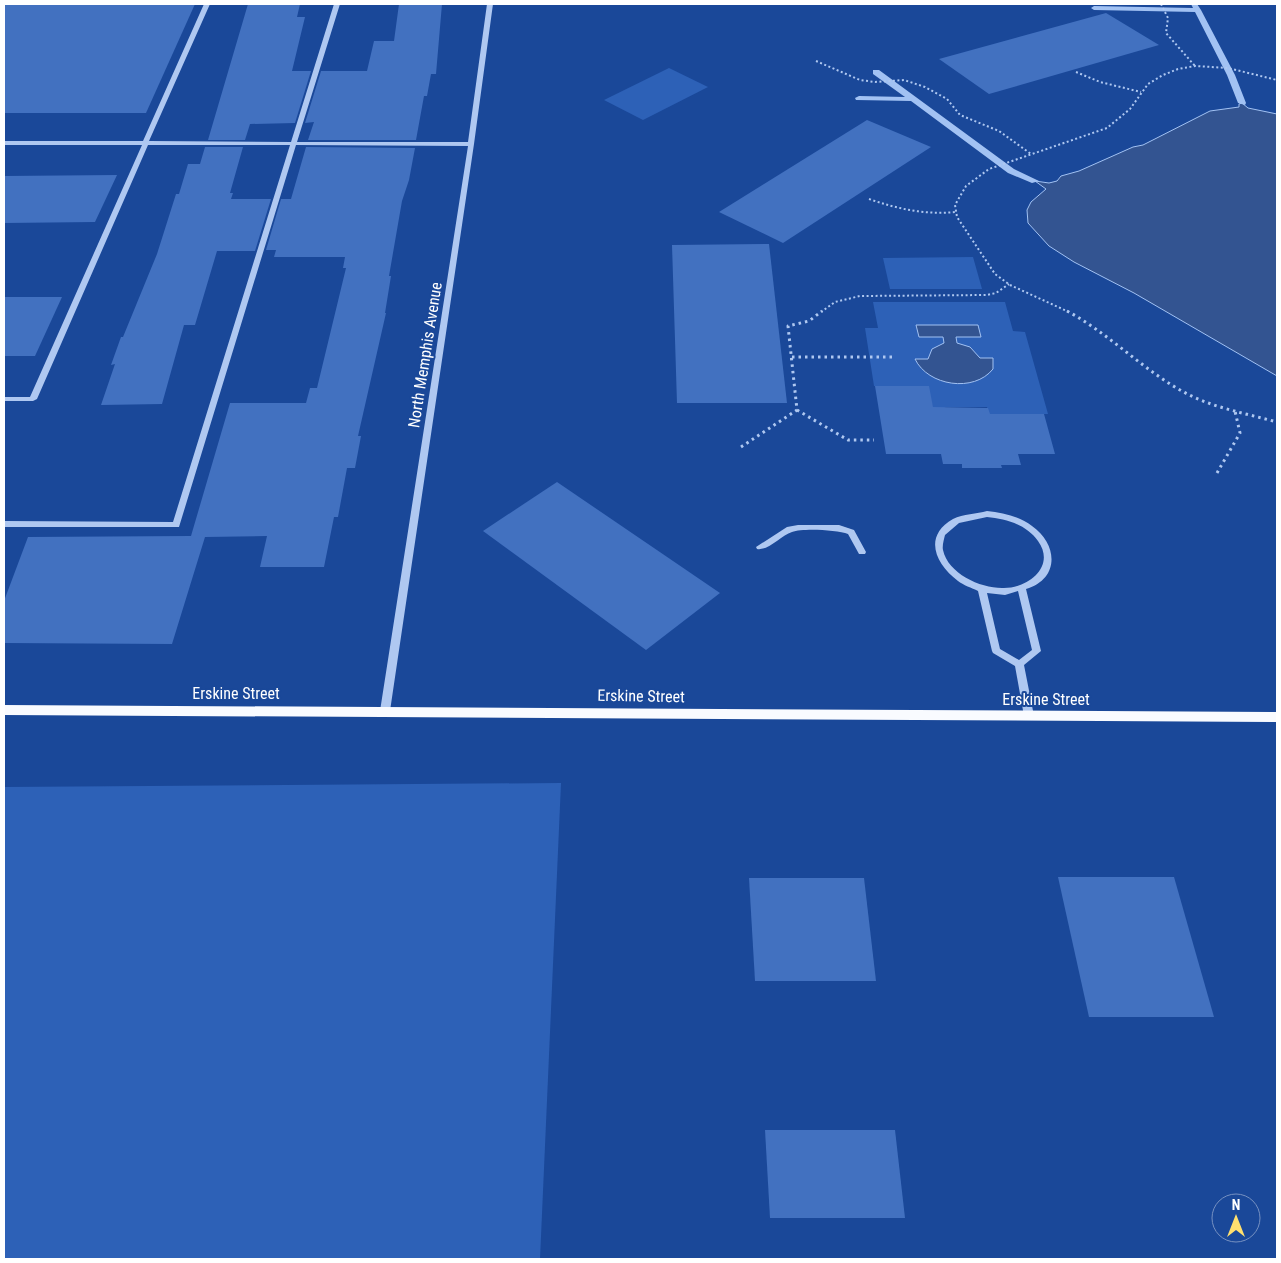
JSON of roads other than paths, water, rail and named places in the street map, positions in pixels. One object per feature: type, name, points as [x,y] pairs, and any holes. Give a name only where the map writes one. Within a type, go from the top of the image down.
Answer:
[{"type":"main road","name":"Erskine Street","points":[[4,710],[1277,717]]},
{"type":"street","points":[[4,398],[33,399],[207,4]]},
{"type":"street","points":[[4,524],[176,525],[337,4]]},
{"type":"street","name":"North Memphis Avenue","points":[[385,711],[471,144],[490,4]]},
{"type":"street","points":[[4,144],[471,144]]},
{"type":"street","points":[[987,514],[1004,516],[1021,522],[1034,531],[1048,550],[1047,569],[1039,580],[1021,588],[1003,591],[982,588],[969,584],[954,574],[943,563],[939,552],[939,539],[945,528],[956,520],[971,515],[987,514]]},
{"type":"street","points":[[982,588],[996,651],[1019,664],[1029,716]]},
{"type":"street","points":[[1019,664],[1036,651],[1021,588]]},
{"type":"lane","points":[[760,548],[790,529],[839,528],[851,532],[862,552]]},
{"type":"waterway","points":[[1194,4],[1197,10]]},
{"type":"waterway","points":[[1094,8],[1197,10]]},
{"type":"waterway","points":[[1197,10],[1231,75],[1242,103]]},
{"type":"waterway","points":[[876,72],[1011,171],[1035,181]]},
{"type":"waterway","points":[[859,98],[912,99]]}]
